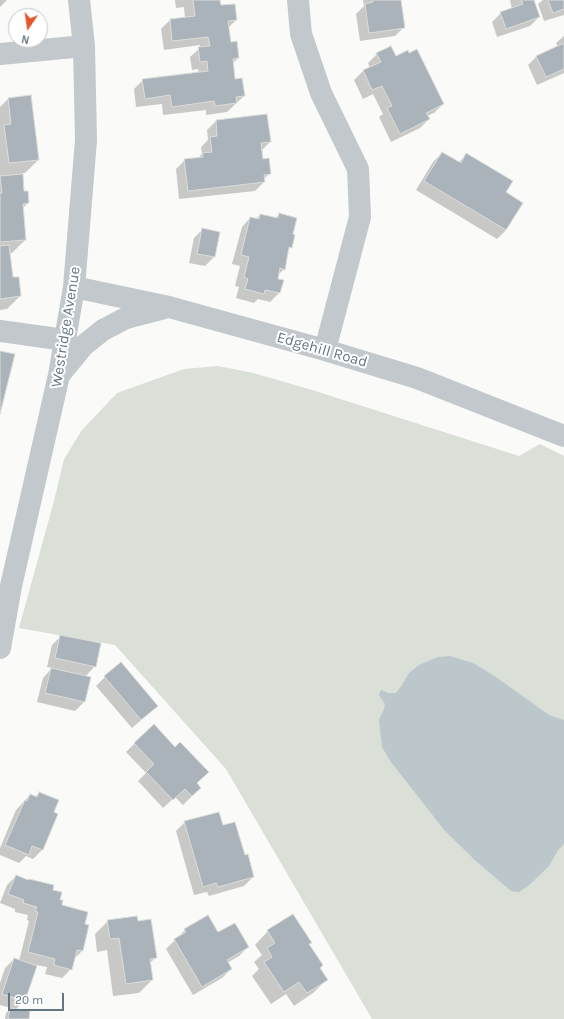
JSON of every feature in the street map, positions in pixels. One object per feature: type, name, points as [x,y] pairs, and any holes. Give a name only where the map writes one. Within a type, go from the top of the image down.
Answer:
[{"type":"street","name":"Westridge Avenue","points":[[0,648],[12,586],[59,375],[74,287],[86,140],[84,46],[80,0]]},
{"type":"street","points":[[298,0],[301,34],[321,93],[358,169],[360,217],[325,350]]},
{"type":"street","points":[[0,54],[84,46]]},
{"type":"street","name":"Edgehill Road","points":[[74,287],[169,307],[325,350],[417,378],[564,436]]},
{"type":"street","points":[[59,375],[83,346],[103,330],[126,318],[169,307]]},
{"type":"street","points":[[0,332],[65,340]]},
{"type":"shaded area","points":[[218,366],[253,373],[309,389],[519,456],[540,444],[564,456],[564,1019],[372,1019],[226,769],[115,645],[19,628],[64,459],[82,430],[117,393],[184,369]]},
{"type":"shaded area","points":[[450,656],[473,663],[496,677],[549,715],[564,720],[564,844],[558,850],[549,866],[528,886],[519,892],[511,891],[476,861],[445,831],[391,762],[382,747],[379,720],[385,704],[379,695],[381,690],[388,693],[396,693],[409,673],[419,665],[438,657]]},
{"type":"building","points":[[193,0],[220,0],[221,5],[235,4],[237,20],[228,21],[231,42],[237,41],[239,58],[233,59],[235,79],[242,78],[245,96],[236,97],[237,103],[215,106],[214,101],[172,107],[170,95],[145,99],[142,79],[208,71],[207,61],[200,62],[198,47],[210,46],[208,37],[172,41],[170,19],[195,16]]},
{"type":"building","points":[[373,0],[401,0],[405,28],[369,33],[365,4],[373,2]]},
{"type":"building","points":[[521,0],[534,0],[540,17],[506,29],[500,12],[523,4]]},
{"type":"building","points":[[548,0],[564,0],[564,9],[553,13]]},
{"type":"building","points":[[564,43],[564,69],[546,77],[536,56]]},
{"type":"building","points":[[391,46],[396,56],[408,50],[409,53],[417,49],[444,104],[426,113],[430,119],[400,134],[387,108],[392,106],[382,86],[372,90],[363,70],[381,62],[376,53]]},
{"type":"building","points":[[31,95],[39,160],[9,163],[4,125],[11,124],[8,98]]},
{"type":"building","points":[[267,114],[271,142],[261,143],[263,159],[269,158],[271,174],[264,175],[265,182],[188,191],[184,159],[203,157],[202,153],[212,152],[210,137],[217,136],[216,120]]},
{"type":"building","points":[[442,152],[461,163],[466,153],[513,181],[506,192],[523,203],[506,230],[424,181]]},
{"type":"building","points":[[23,174],[24,191],[28,191],[29,203],[23,204],[26,240],[0,242],[0,193],[2,193],[0,176]]},
{"type":"building","points":[[279,213],[297,218],[293,234],[295,235],[292,248],[289,247],[285,270],[280,268],[278,279],[284,280],[280,293],[265,290],[264,294],[245,289],[248,279],[244,277],[249,257],[241,255],[250,217],[259,219],[260,214],[278,218]]},
{"type":"building","points":[[202,228],[220,232],[215,257],[197,254]]},
{"type":"building","points":[[9,245],[13,277],[19,277],[21,296],[0,299],[0,246]]},
{"type":"building","points":[[0,351],[15,354],[0,414]]},
{"type":"building","points":[[60,635],[101,643],[96,667],[55,658]]},
{"type":"building","points":[[121,662],[158,706],[141,720],[104,676]]},
{"type":"building","points":[[51,668],[91,677],[85,702],[45,693]]},
{"type":"building","points":[[154,724],[175,747],[180,742],[209,772],[197,783],[201,788],[192,796],[185,789],[173,800],[146,772],[154,764],[134,743]]},
{"type":"building","points":[[39,792],[59,800],[54,812],[58,814],[43,850],[32,846],[29,855],[5,845],[25,800],[27,801],[30,794],[37,797]]},
{"type":"building","points":[[219,812],[223,825],[235,822],[245,855],[248,854],[254,877],[218,887],[216,883],[203,887],[184,821]]},
{"type":"building","points":[[16,875],[28,880],[54,885],[53,890],[62,892],[60,900],[63,900],[62,905],[88,912],[85,924],[89,925],[83,951],[77,950],[72,970],[54,965],[55,959],[28,952],[38,912],[35,911],[37,907],[23,903],[24,900],[8,894]]},
{"type":"building","points":[[293,914],[312,943],[309,944],[323,965],[320,968],[328,980],[307,993],[299,982],[284,992],[264,962],[272,957],[267,948],[275,943],[267,930]]},
{"type":"building","points":[[208,915],[218,932],[235,923],[249,947],[227,960],[232,969],[202,987],[174,939],[186,932],[184,929]]},
{"type":"building","points":[[137,916],[138,921],[151,919],[157,958],[150,959],[153,980],[126,984],[119,938],[110,939],[107,920]]},
{"type":"building","points":[[14,958],[37,966],[25,1001],[2,994]]},
{"type":"building","points":[[10,1008],[30,1011],[29,1019],[8,1019]]}]
